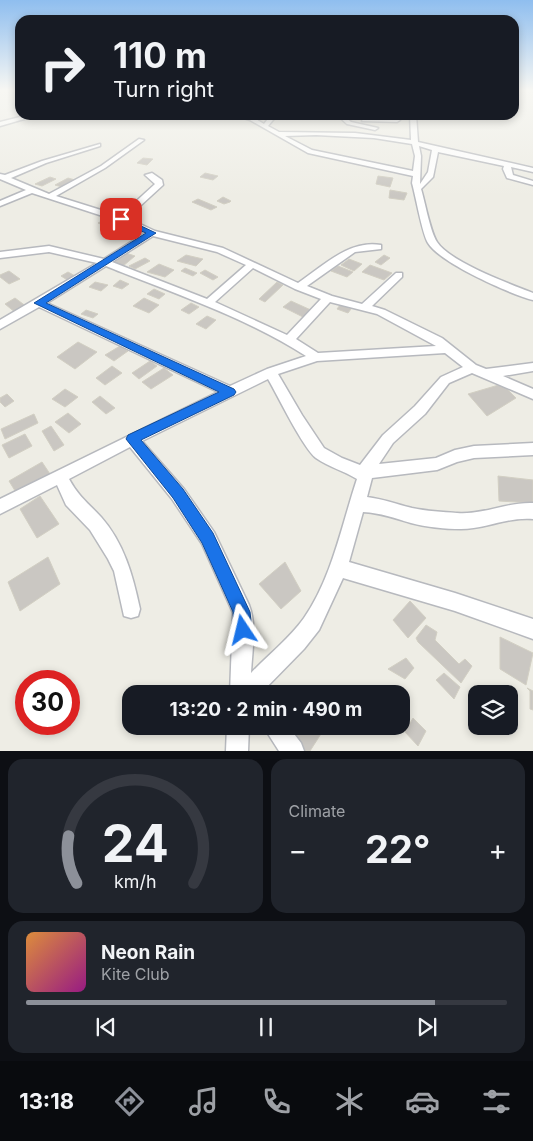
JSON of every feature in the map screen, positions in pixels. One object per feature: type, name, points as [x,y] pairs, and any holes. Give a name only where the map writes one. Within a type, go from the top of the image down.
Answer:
[{"type":"street","points":[[264,126],[310,152],[327,157],[396,168],[416,174]]},
{"type":"street","points":[[367,126],[384,129]]},
{"type":"street","points":[[412,126],[411,133],[416,143],[418,156],[416,174],[418,188],[429,236],[435,247],[459,263],[533,297]]},
{"type":"street","points":[[276,134],[364,134],[416,143],[435,149],[533,170]]},
{"type":"street","points":[[290,142],[320,140],[320,134]]},
{"type":"street","points":[[49,197],[102,167],[141,140]]},
{"type":"street","points":[[2,177],[98,145]]},
{"type":"street","points":[[418,188],[424,185],[429,178],[435,149]]},
{"type":"street","points":[[508,165],[507,169],[510,176],[533,183]]},
{"type":"street","points":[[121,219],[159,185],[159,182],[149,175]]},
{"type":"street","points":[[2,177],[49,197],[121,219],[152,233],[220,250],[299,287],[328,298],[381,312],[438,341],[446,349],[478,371],[533,394]]},
{"type":"street","points":[[0,204],[32,190]]},
{"type":"street","points":[[0,325],[152,233]]},
{"type":"street","points":[[299,287],[352,250],[378,247]]},
{"type":"street","points":[[0,255],[49,249],[105,262],[208,303],[289,340],[316,357]]},
{"type":"street","points":[[208,303],[252,264]]},
{"type":"street","points":[[365,308],[399,275]]},
{"type":"street","points":[[289,340],[328,298]]},
{"type":"street","points":[[39,303],[230,392]]},
{"type":"street","points":[[0,507],[132,439],[272,372],[316,357],[446,349]]},
{"type":"street","points":[[362,473],[374,460],[388,439],[420,410],[445,380],[478,371],[533,367]]},
{"type":"street","points":[[272,372],[300,424],[319,452],[336,463],[362,473],[437,464],[455,456],[474,452],[533,449]]},
{"type":"street","points":[[132,439],[178,494],[208,538],[242,612],[240,685]]},
{"type":"street","points":[[259,685],[312,623],[322,607],[358,504],[365,478],[362,473]]},
{"type":"street","points":[[60,476],[72,500],[96,524],[114,553],[122,569],[132,608]]},
{"type":"street","points":[[358,504],[382,506],[413,516],[458,521],[482,519],[487,516],[516,510],[533,511]]},
{"type":"street","points":[[337,567],[455,602],[533,629]]},
{"type":"street","points":[[237,751],[238,735]]},
{"type":"street","points":[[281,735],[293,751]]},
{"type":"building","points":[[143,158],[153,159],[147,165],[137,163]]},
{"type":"building","points":[[205,173],[218,176],[213,180],[200,177]]},
{"type":"building","points":[[378,176],[393,178],[390,187],[376,184]]},
{"type":"building","points":[[50,177],[56,179],[42,186],[35,184]]},
{"type":"building","points":[[68,178],[75,180],[62,187],[55,185]]},
{"type":"building","points":[[390,190],[407,193],[404,200],[389,198]]},
{"type":"building","points":[[223,197],[231,201],[224,204],[217,201]]},
{"type":"building","points":[[198,199],[217,207],[211,210],[192,202]]},
{"type":"building","points":[[102,221],[132,232],[128,235],[98,223]]},
{"type":"building","points":[[126,253],[135,256],[123,266],[113,263]]},
{"type":"building","points":[[186,255],[203,259],[196,266],[177,261]]},
{"type":"building","points":[[384,255],[390,258],[381,265],[375,262]]},
{"type":"building","points":[[145,258],[150,261],[135,269],[129,266]]},
{"type":"building","points":[[349,259],[362,264],[354,271],[341,265]]},
{"type":"building","points":[[159,264],[174,270],[165,277],[147,272]]},
{"type":"building","points":[[370,265],[392,273],[384,280],[362,272]]},
{"type":"building","points":[[338,266],[353,272],[347,277],[331,271]]},
{"type":"building","points":[[185,268],[197,273],[193,276],[181,271]]},
{"type":"building","points":[[205,270],[218,277],[213,280],[200,273]]},
{"type":"building","points":[[9,271],[20,279],[9,284],[0,277],[0,275]]},
{"type":"building","points":[[68,272],[77,277],[69,281],[61,276]]},
{"type":"building","points":[[120,280],[129,284],[122,289],[113,286]]},
{"type":"building","points":[[95,282],[108,285],[101,291],[89,287]]},
{"type":"building","points":[[277,282],[283,285],[265,302],[259,299]]},
{"type":"building","points":[[154,289],[165,294],[159,299],[147,294]]},
{"type":"building","points":[[15,298],[27,307],[16,313],[5,304]]},
{"type":"building","points":[[144,298],[159,305],[149,313],[133,306]]},
{"type":"building","points":[[291,301],[313,311],[305,318],[283,307]]},
{"type":"building","points":[[191,303],[199,307],[189,314],[181,310]]},
{"type":"building","points":[[340,305],[351,309],[348,313],[337,309]]},
{"type":"building","points":[[86,310],[98,314],[93,318],[81,314]]},
{"type":"building","points":[[207,316],[216,320],[206,329],[196,324]]},
{"type":"building","points":[[78,342],[97,352],[75,369],[57,357]]},
{"type":"building","points":[[120,346],[128,351],[114,361],[105,355]]},
{"type":"building","points":[[150,361],[157,366],[139,379],[132,373]]},
{"type":"building","points":[[112,366],[122,373],[105,385],[96,378]]},
{"type":"building","points":[[164,368],[173,375],[151,389],[142,382]]},
{"type":"building","points":[[502,384],[516,398],[487,416],[468,394]]},
{"type":"building","points":[[65,389],[78,397],[65,407],[52,399]]},
{"type":"building","points":[[7,394],[14,401],[5,407],[0,402],[0,398]]},
{"type":"building","points":[[100,396],[115,408],[106,414],[92,402]]},
{"type":"building","points":[[68,413],[81,424],[69,433],[55,422]]},
{"type":"building","points":[[34,414],[38,423],[5,439],[1,429]]},
{"type":"building","points":[[51,426],[64,445],[54,451],[42,431]]},
{"type":"building","points":[[25,434],[32,446],[9,458],[2,445]]},
{"type":"building","points":[[42,462],[50,474],[17,494],[9,481]]},
{"type":"building","points":[[498,476],[533,480],[533,503],[499,501]]},
{"type":"building","points":[[40,496],[59,524],[37,538],[20,509]]},
{"type":"building","points":[[48,557],[60,584],[20,611],[8,582]]},
{"type":"building","points":[[285,562],[301,591],[281,609],[259,584]]},
{"type":"building","points":[[410,601],[426,618],[408,638],[393,620]]},
{"type":"building","points":[[426,625],[437,632],[435,640],[459,664],[465,659],[472,666],[461,683],[418,642],[416,638]]},
{"type":"building","points":[[500,637],[533,653],[526,685],[500,669]]},
{"type":"building","points":[[406,658],[414,668],[405,679],[388,669]]},
{"type":"building","points":[[444,673],[460,687],[454,699],[436,680]]},
{"type":"building","points":[[527,688],[533,691],[533,710],[530,709],[530,691]]},
{"type":"building","points":[[413,718],[426,731],[418,746],[408,735],[410,735],[410,723]]},
{"type":"building","points":[[296,735],[320,735],[310,751],[304,751]]},
{"type":"route","points":[[121,219],[152,233],[39,303],[90,326],[108,337],[166,361],[230,392],[132,439],[178,494],[208,538],[242,612],[243,630]]}]
